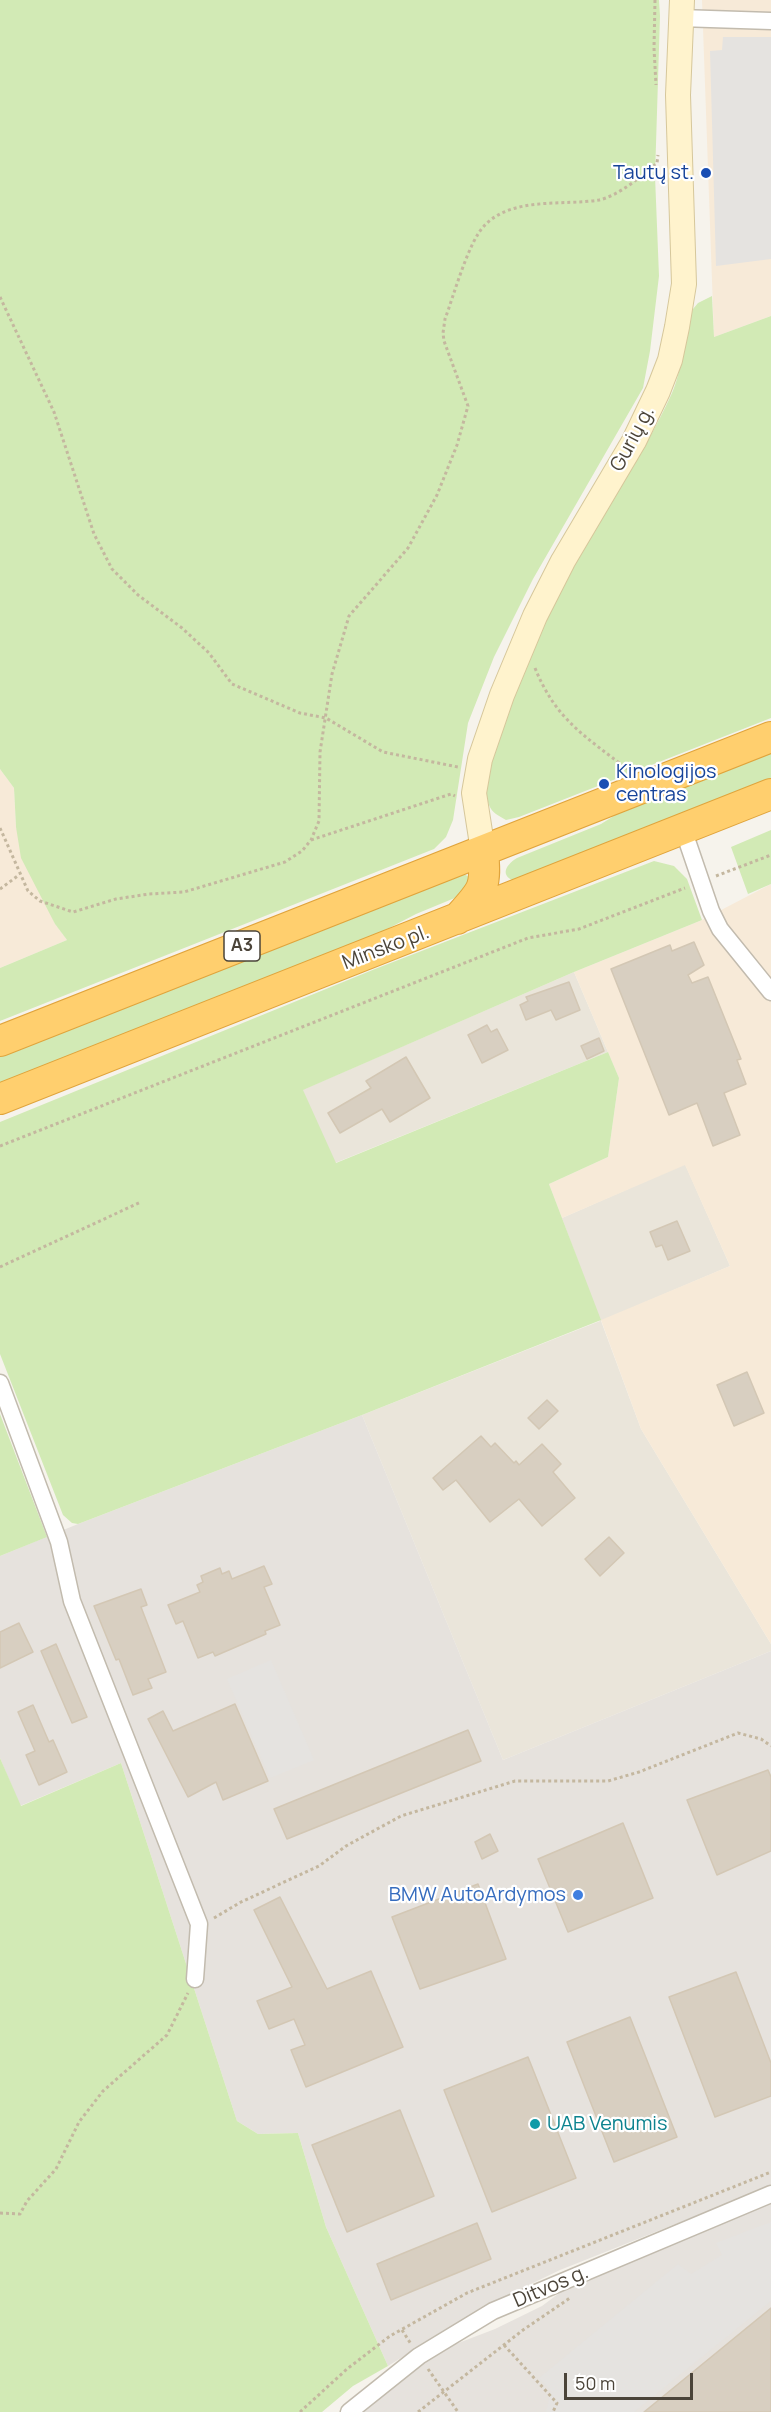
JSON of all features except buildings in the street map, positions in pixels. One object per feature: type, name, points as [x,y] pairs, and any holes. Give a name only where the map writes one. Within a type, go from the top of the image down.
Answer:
[{"type":"highway","name":"A3","points":[[0,1041],[771,737]]},
{"type":"highway","name":"Minsko pl.","points":[[0,1099],[456,921],[771,794]]},
{"type":"highway","points":[[456,921],[481,890],[486,878],[483,851]]},
{"type":"street","points":[[681,9],[771,21]]},
{"type":"street","name":"Gurių g.","points":[[483,851],[475,803],[478,771],[502,695],[535,616],[563,561],[634,441],[670,360],[684,284],[678,95],[681,9]]},
{"type":"street","points":[[684,829],[711,911],[720,929],[771,992]]},
{"type":"street","points":[[0,1383],[59,1542],[72,1601],[199,1924],[195,1979]]},
{"type":"street","name":"Ditvos g.","points":[[349,2412],[419,2355],[493,2311],[771,2194]]},
{"type":"path","points":[[655,0],[657,92]]},
{"type":"path","points":[[0,828],[28,891],[40,901],[72,912],[116,899],[184,892],[285,862],[302,851],[311,840],[318,821],[320,752],[332,674],[349,616],[408,548],[437,495],[457,445],[468,406],[443,333],[445,319],[475,240],[484,225],[497,216],[526,204],[601,199],[636,181],[657,163],[659,145]]},
{"type":"path","points":[[0,297],[54,412],[94,534],[112,569],[138,596],[182,628],[209,652],[232,684],[300,713],[326,718],[383,752],[478,771]]},
{"type":"path","points":[[535,668],[546,693],[566,720],[628,770]]},
{"type":"path","points":[[311,840],[451,794],[475,803]]},
{"type":"path","points":[[0,1146],[528,938],[579,930],[771,855]]},
{"type":"path","points":[[0,889],[19,875]]},
{"type":"path","points":[[0,1267],[141,1202]]},
{"type":"path","points":[[199,1924],[319,1866],[346,1846],[400,1816],[515,1781],[608,1781],[639,1772],[738,1733],[761,1738],[771,1746]]},
{"type":"path","points":[[0,2213],[20,2214],[27,2201],[56,2169],[79,2122],[103,2091],[167,2035],[195,1979]]},
{"type":"path","points":[[418,2412],[504,2345],[573,2296]]},
{"type":"path","points":[[504,2345],[556,2403],[554,2412]]},
{"type":"shaded area","points":[[702,0],[771,0],[771,316],[714,337]]},
{"type":"shaded area","points":[[723,37],[771,37],[771,259],[716,266],[710,51],[722,50]]},
{"type":"shaded area","points":[[0,769],[14,788],[16,827],[55,924],[67,940],[0,968]]},
{"type":"shaded area","points":[[771,884],[771,1644],[641,1429],[601,1320],[730,1266],[685,1165],[562,1218],[549,1184],[608,1157],[619,1078],[574,972],[702,920]]},
{"type":"shaded area","points":[[574,972],[608,1052],[335,1163],[302,1090]]},
{"type":"shaded area","points":[[685,1164],[730,1266],[601,1321],[641,1429],[771,1644],[771,1651],[503,1760],[362,1415],[600,1321],[562,1218]]},
{"type":"shaded area","points":[[362,1415],[503,1760],[771,1651],[771,2186],[560,2270],[481,2308],[388,2366],[326,2227],[298,2133],[258,2134],[237,2121],[121,1763],[20,1806],[0,1758],[0,1556]]},
{"type":"shaded area","points":[[271,1660],[314,1760],[270,1778],[227,1679]]},
{"type":"shaded area","points":[[771,2202],[771,2412],[360,2412],[412,2371],[448,2347],[495,2329],[542,2306],[566,2288]]},
{"type":"shaded area","points":[[771,2222],[771,2301],[634,2412],[546,2412],[551,2391],[539,2378],[678,2264],[691,2274],[722,2255],[716,2243]]},
{"type":"green space","points":[[0,0],[659,0],[660,16],[655,176],[659,276],[643,388],[533,579],[494,657],[468,723],[453,820],[446,837],[434,849],[0,1021],[0,968],[67,940],[55,924],[21,858],[16,827],[14,788],[0,769]]},
{"type":"green space","points":[[712,296],[714,337],[771,316],[771,718],[519,817],[506,820],[490,808],[486,795],[486,783],[495,746],[531,654],[550,609],[571,569],[645,445],[672,393],[693,309],[698,303]]},
{"type":"green space","points":[[771,749],[771,782],[517,882],[506,874],[509,864],[517,858],[601,824],[638,801]]},
{"type":"green space","points":[[771,830],[771,884],[748,894],[731,847]]},
{"type":"green space","points":[[654,861],[674,866],[687,879],[702,920],[574,972],[303,1090],[336,1163],[608,1052],[619,1078],[608,1157],[549,1184],[601,1320],[78,1524],[72,1523],[63,1515],[0,1354],[0,1122],[375,969]]},
{"type":"green space","points":[[464,874],[471,878],[462,895],[416,914],[349,949],[0,1089],[0,1054]]},
{"type":"green space","points":[[0,1414],[47,1537],[0,1556]]},
{"type":"green space","points":[[0,1758],[21,1806],[121,1763],[237,2121],[258,2134],[298,2133],[326,2227],[388,2366],[353,2386],[322,2412],[0,2412]]},
{"type":"place","name":"Tautų st.","points":[[706,173]]},
{"type":"place","name":"Kinologijos centras","points":[[604,784]]},
{"type":"place","name":"BMW AutoArdymos","points":[[578,1895]]},
{"type":"place","name":"UAB Venumis","points":[[535,2124]]}]
